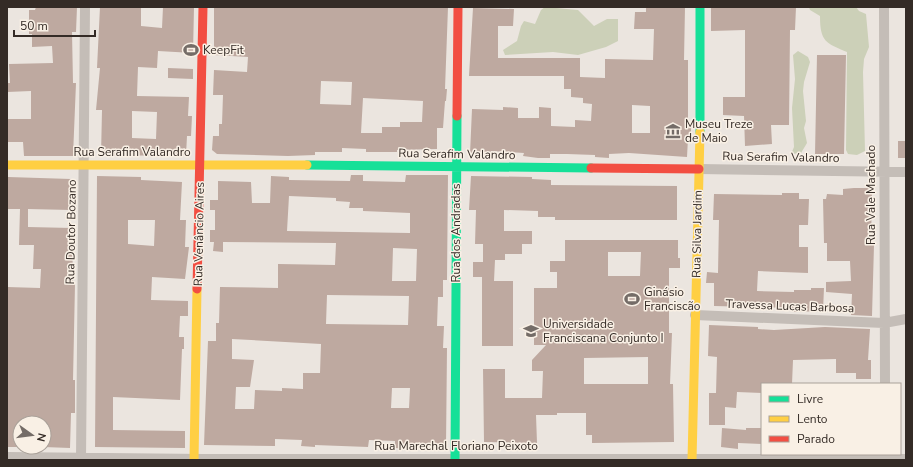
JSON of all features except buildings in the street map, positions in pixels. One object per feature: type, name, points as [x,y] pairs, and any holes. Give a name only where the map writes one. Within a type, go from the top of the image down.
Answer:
[{"type":"street","name":"Rua Doutor Bozano","points":[[82,459],[85,7]]},
{"type":"street","name":"Rua Venâncio Aires","points":[[194,459],[203,7]]},
{"type":"street","name":"Rua dos Andradas","points":[[455,459],[458,7]]},
{"type":"street","name":"Rua Silva Jardim","points":[[692,459],[699,169],[700,7]]},
{"type":"street","name":"Rua Vale Machado","points":[[884,7],[885,383]]},
{"type":"street","name":"Rua Serafim Valandro","points":[[7,165],[200,164],[906,172]]},
{"type":"street","name":"Travessa Lucas Barbosa","points":[[695,315],[884,322],[906,319]]},
{"type":"street","name":"Rua Marechal Floriano Peixoto","points":[[7,457],[82,459],[906,459]]},
{"type":"green space","points":[[545,7],[578,10],[594,26],[607,19],[618,19],[618,41],[606,47],[578,55],[553,52],[505,55],[503,50],[517,41],[524,21],[535,24],[541,10]]},
{"type":"green space","points":[[809,7],[856,7],[859,11],[866,14],[869,47],[864,59],[863,72],[865,151],[857,155],[848,154],[846,150],[847,52],[829,44],[821,31],[820,16],[810,10]]},
{"type":"green space","points":[[798,51],[808,57],[810,62],[803,91],[806,121],[804,128],[807,143],[801,153],[791,154],[794,147],[792,108],[795,79],[793,55]]},
{"type":"traffic: fast","points":[[700,7],[700,132]]},
{"type":"traffic: fast","points":[[455,460],[457,116]]},
{"type":"traffic: fast","points":[[307,165],[591,168]]},
{"type":"traffic: slow","points":[[692,460],[700,132]]},
{"type":"traffic: slow","points":[[7,165],[307,165]]},
{"type":"traffic: slow","points":[[194,460],[197,289]]},
{"type":"traffic: jam","points":[[197,289],[203,7]]},
{"type":"traffic: jam","points":[[457,116],[458,7]]},
{"type":"traffic: jam","points":[[591,168],[699,169]]},
{"type":"place","name":"KeepFit","points":[[191,50]]},
{"type":"place","name":"Museu Treze de Maio","points":[[673,131]]},
{"type":"place","name":"Ginásio Franciscão","points":[[632,299]]},
{"type":"place","name":"Universidade Franciscana Conjunto I","points":[[531,331]]}]
